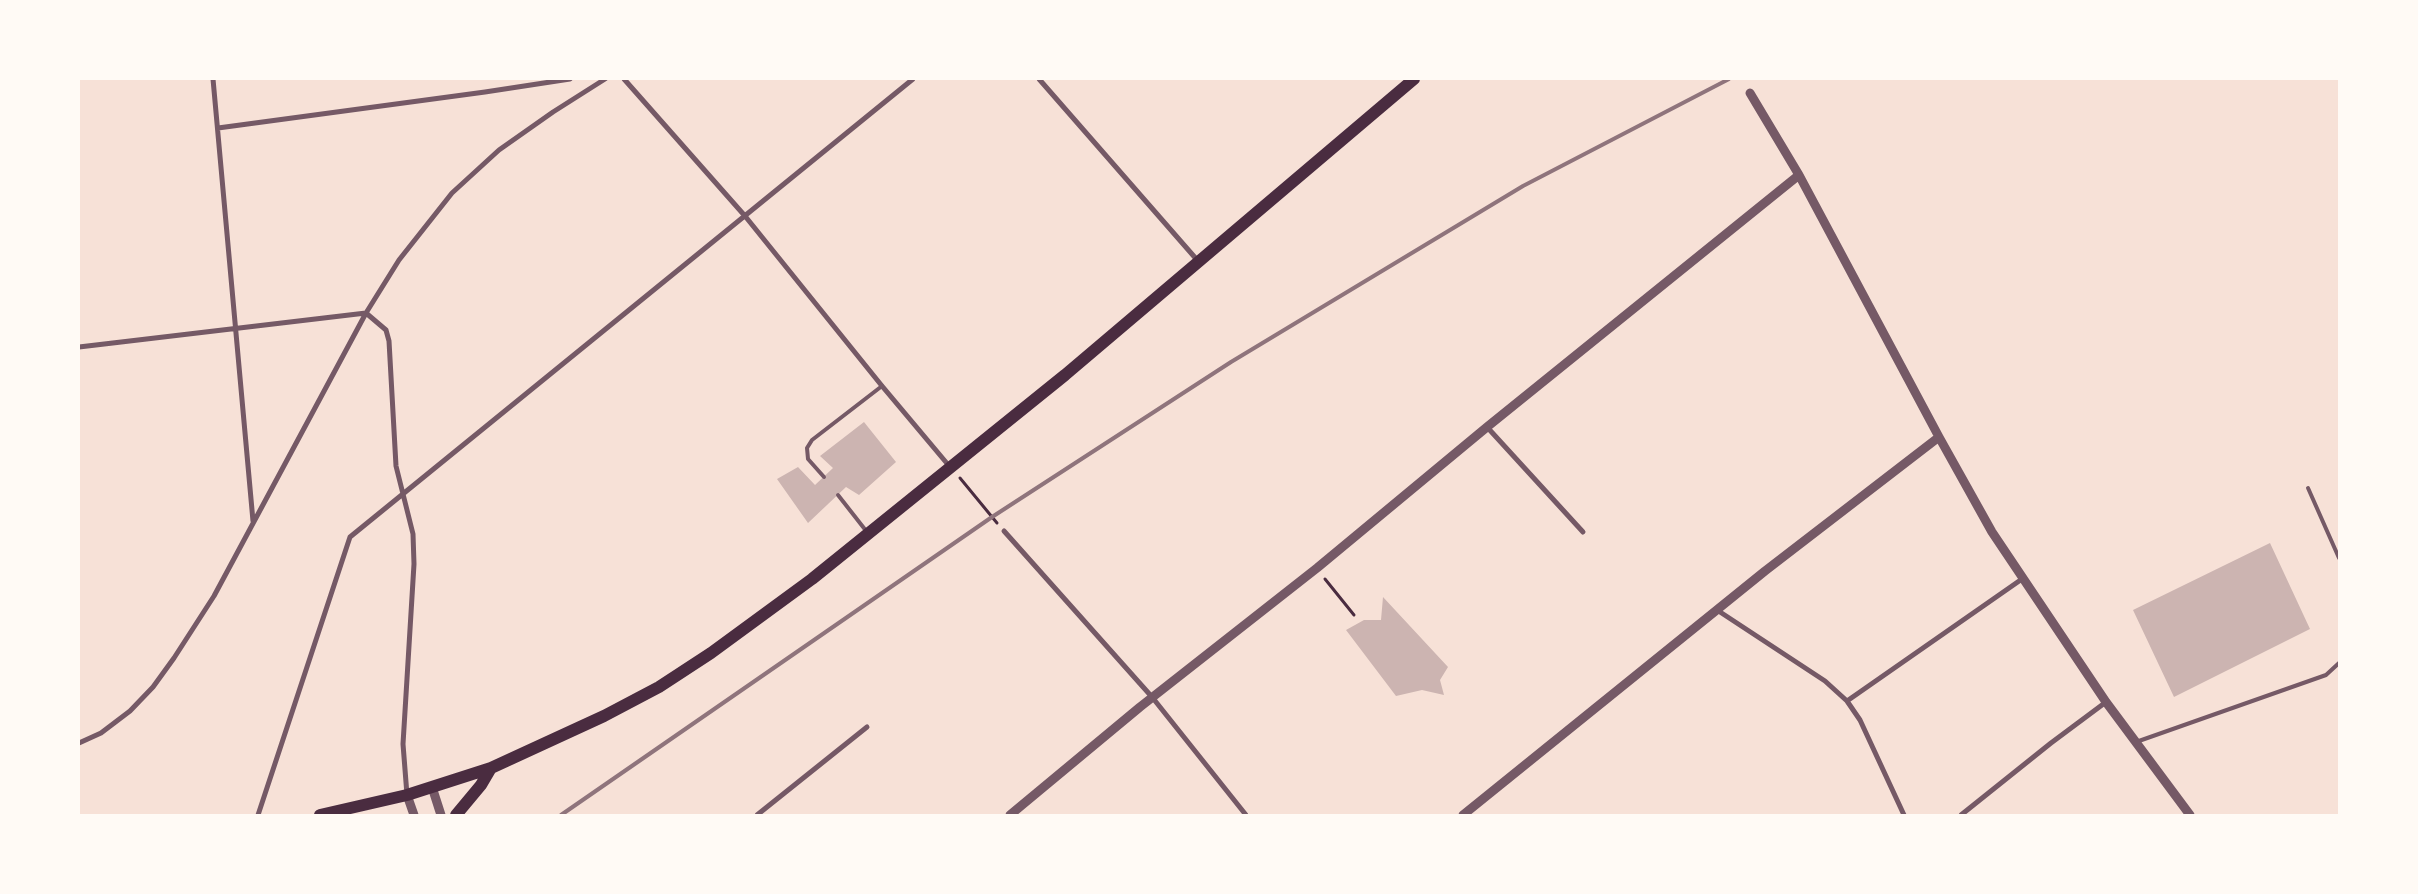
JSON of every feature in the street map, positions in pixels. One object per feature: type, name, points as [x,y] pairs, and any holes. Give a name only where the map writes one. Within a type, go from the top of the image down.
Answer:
[{"type":"main road","points":[[320,815],[407,795],[491,768],[604,716],[659,687],[711,653],[812,579],[951,468],[965,454],[1065,376],[1414,79]]},
{"type":"main road","points":[[456,815],[481,785],[491,768]]},
{"type":"street","points":[[213,79],[253,523]]},
{"type":"street","points":[[218,128],[570,79]]},
{"type":"street","points":[[79,743],[101,733],[130,711],[153,687],[214,596],[366,312],[399,260],[452,193],[499,150],[553,112],[605,79]]},
{"type":"street","points":[[624,79],[745,216],[882,386],[951,468]]},
{"type":"street","points":[[258,815],[350,537],[912,79]]},
{"type":"street","points":[[1040,79],[1198,261]]},
{"type":"street","points":[[1750,93],[1799,175],[1992,532],[2106,702],[2190,815]]},
{"type":"street","points":[[1010,815],[1152,697],[1317,568],[1487,427],[1799,175]]},
{"type":"street","points":[[79,347],[366,312],[386,330],[389,341],[394,445],[413,534],[414,564],[404,744],[407,795],[414,815]]},
{"type":"street","points":[[1487,427],[1582,532]]},
{"type":"street","points":[[1463,815],[1717,610],[1939,437]]},
{"type":"street","points":[[1004,531],[1152,697],[1246,815]]},
{"type":"street","points":[[1847,701],[2022,579]]},
{"type":"street","points":[[1717,610],[1825,681],[1847,701],[1860,720],[1904,815]]},
{"type":"street","points":[[1961,815],[2106,702]]},
{"type":"street","points":[[757,815],[866,727]]},
{"type":"street","points":[[432,787],[440,815]]},
{"type":"lane","points":[[824,477],[808,459],[806,448],[812,440],[882,386]]},
{"type":"lane","points":[[2308,488],[2339,558]]},
{"type":"lane","points":[[838,495],[868,534]]},
{"type":"lane","points":[[2136,742],[2326,675],[2339,663]]},
{"type":"path","points":[[951,468],[1004,531]]},
{"type":"path","points":[[1317,568],[1354,615]]},
{"type":"building","points":[[864,422],[896,462],[859,495],[846,487],[808,523],[777,479],[798,467],[815,485],[833,468],[820,456]]},
{"type":"building","points":[[2270,543],[2310,629],[2174,697],[2133,610]]},
{"type":"building","points":[[1383,597],[1448,667],[1440,680],[1444,695],[1422,690],[1396,696],[1346,630],[1364,620],[1381,620]]},
{"type":"railway","points":[[561,815],[992,517],[1231,362],[1523,186],[1729,79]]}]
